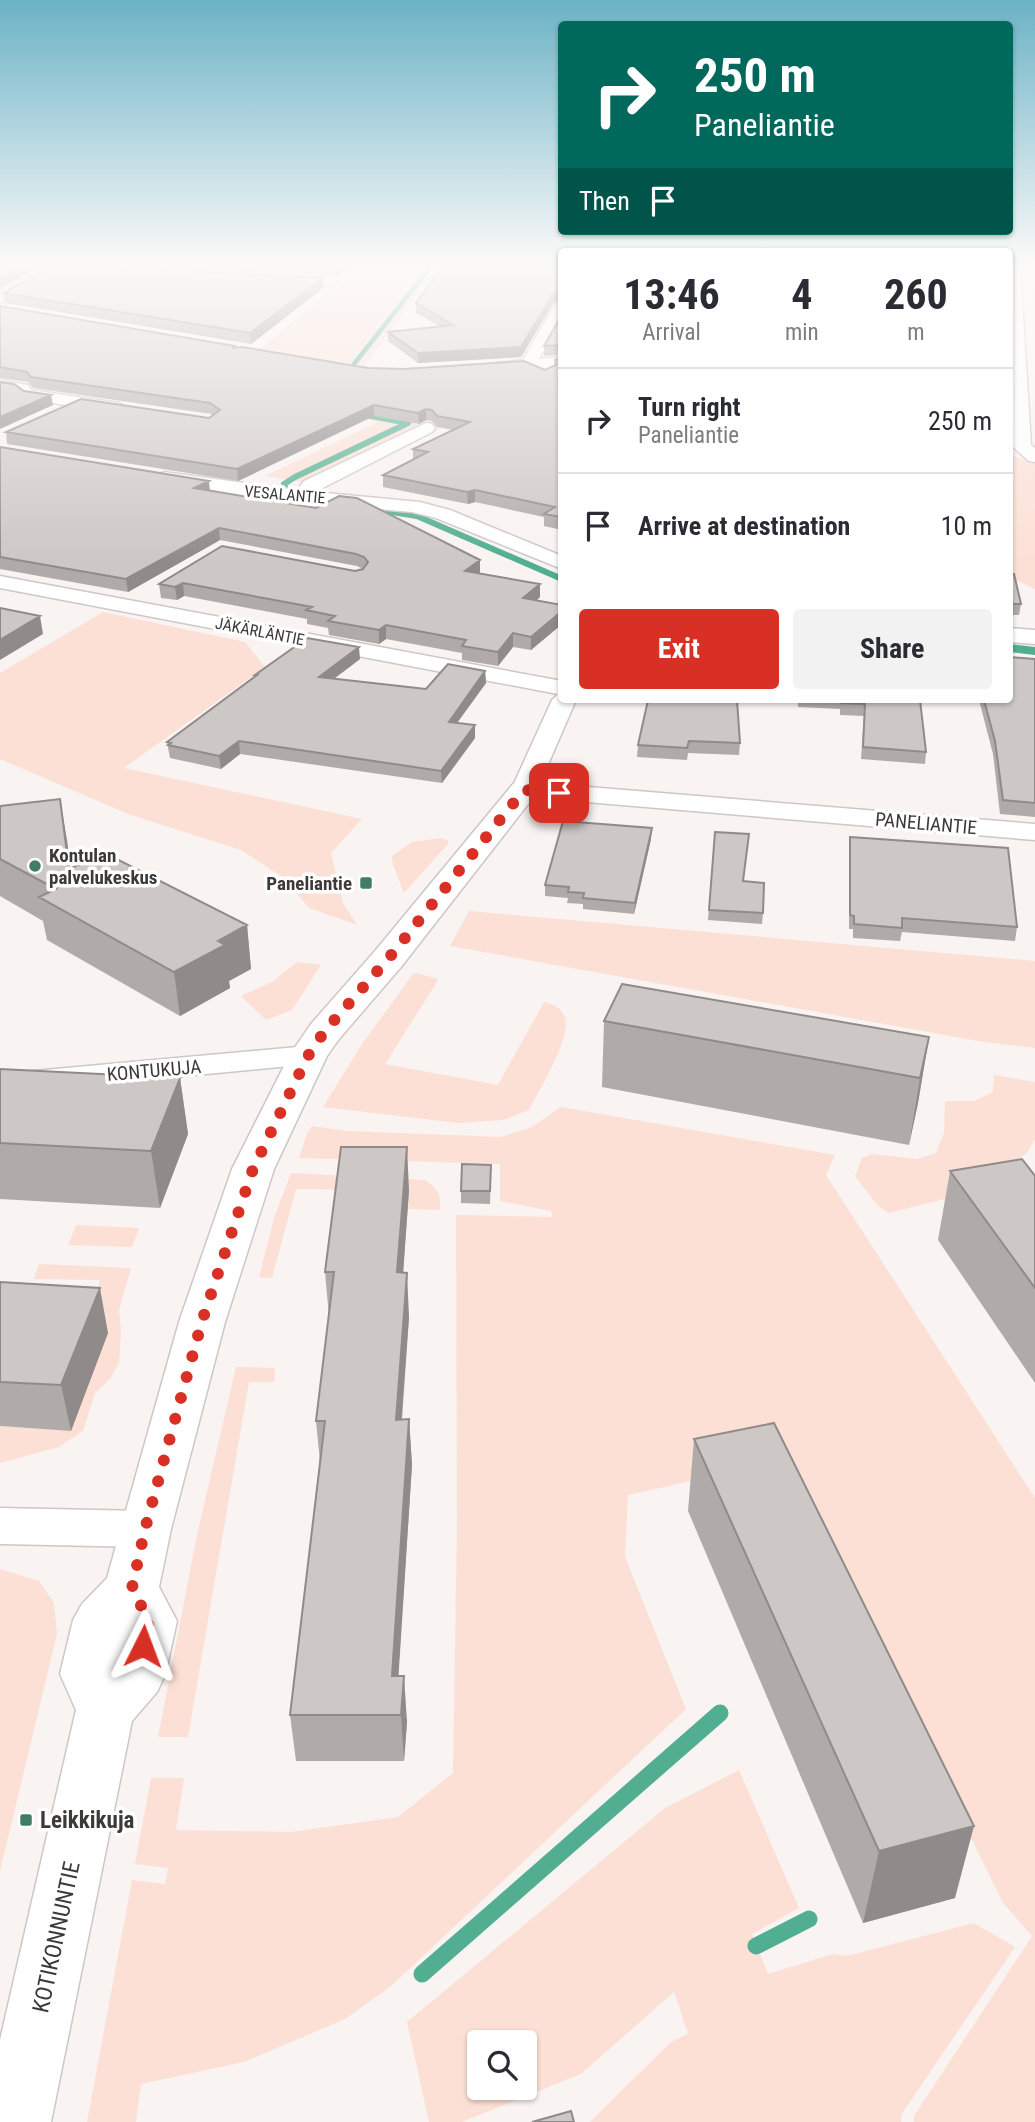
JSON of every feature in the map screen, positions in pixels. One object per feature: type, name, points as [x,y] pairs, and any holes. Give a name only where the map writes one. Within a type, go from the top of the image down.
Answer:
[{"type":"street","points":[[479,368],[546,364]]},
{"type":"street","points":[[1016,364],[1022,447],[1035,457]]},
{"type":"street","points":[[530,366],[558,375]]},
{"type":"street","points":[[0,385],[22,388],[26,394],[132,410]]},
{"type":"street","points":[[46,418],[80,402]]},
{"type":"street","points":[[305,493],[310,485],[426,428]]},
{"type":"street","name":"VESALANTIE","points":[[141,474],[261,493],[413,506],[443,514],[558,561]]},
{"type":"street","name":"JÄKÄRLÄNTIE","points":[[0,582],[558,687]]},
{"type":"street","points":[[128,606],[156,589]]},
{"type":"street","points":[[1013,635],[1035,637]]},
{"type":"street","name":"KOTIKONNUNTIE","points":[[16,2122],[105,1710],[137,1675],[149,1621],[132,1588],[145,1529],[202,1321],[253,1169],[308,1056],[324,1032],[388,959],[524,790],[563,703]]},
{"type":"street","name":"PANELIANTIE","points":[[524,790],[1035,832]]},
{"type":"street","name":"KONTUKUJA","points":[[0,1084],[308,1056]]},
{"type":"street","points":[[0,1526],[145,1529]]},
{"type":"shaded area","points":[[520,373],[435,432],[324,486],[265,476],[378,422],[304,408]]},
{"type":"shaded area","points":[[1013,456],[1035,463],[1035,589],[1013,578]]},
{"type":"shaded area","points":[[103,612],[245,642],[265,667],[124,768],[362,819],[331,853],[343,903],[357,925],[309,908],[284,878],[241,850],[128,814],[0,759],[0,673]]},
{"type":"shaded area","points":[[441,838],[448,840],[448,844],[404,893],[392,856],[412,842]]},
{"type":"shaded area","points":[[469,911],[1035,961],[1035,1048],[984,1042],[450,946]]},
{"type":"shaded area","points":[[297,962],[321,965],[292,1010],[266,1020],[241,996],[272,982]]},
{"type":"shaded area","points":[[413,974],[438,979],[437,982],[385,1064],[498,1085],[544,1002],[554,1005],[562,1012],[566,1027],[559,1051],[529,1110],[503,1120],[458,1123],[323,1107],[362,1044]]},
{"type":"shaded area","points":[[994,1075],[1035,1082],[1035,1139],[1027,1153],[960,1195],[889,1213],[877,1205],[855,1176],[862,1158],[872,1154],[917,1159],[936,1153],[944,1133],[945,1101],[974,1101],[993,1092]]},
{"type":"shaded area","points":[[561,1107],[835,1155],[826,1175],[1035,1498],[1035,2122],[914,2122],[914,2116],[1032,1936],[1003,1903],[786,1460],[628,1495],[625,1557],[686,1709],[390,1987],[345,2019],[244,2062],[141,2084],[136,2122],[87,2122],[132,1880],[165,1884],[168,1868],[135,1864],[151,1778],[184,1778],[176,1830],[291,1832],[398,1817],[453,1773],[457,1526],[456,1215],[553,1217],[551,1211],[500,1201],[500,1164],[299,1158],[307,1134],[312,1126],[347,1131],[501,1137],[532,1127]]},
{"type":"shaded area","points":[[291,1173],[425,1180],[438,1192],[440,1210],[408,1209],[409,1190],[296,1189],[272,1278],[259,1277],[274,1218]]},
{"type":"shaded area","points":[[76,1225],[139,1228],[132,1247],[68,1245]]},
{"type":"shaded area","points":[[39,1264],[131,1268],[119,1310],[119,1363],[110,1379],[95,1393],[83,1431],[59,1447],[0,1463],[0,1426],[71,1431],[84,1331],[100,1280],[34,1279]]},
{"type":"shaded area","points":[[236,1367],[275,1368],[274,1382],[249,1382],[188,1737],[158,1737],[197,1535]]},
{"type":"shaded area","points":[[0,1569],[39,1581],[54,1603],[57,1634],[0,1871]]},
{"type":"shaded area","points":[[739,1770],[799,1908],[752,1934],[768,1974],[833,1954],[847,1956],[974,1923],[1015,1947],[901,2115],[901,2122],[590,2122],[671,2042],[688,2034],[674,1992],[581,2074],[537,2092],[537,2030],[467,2030],[467,2100],[517,2100],[462,2122],[429,2122],[407,2022],[665,1808]]},
{"type":"building","points":[[0,364],[344,364],[403,369],[531,364],[545,370],[558,364],[558,516],[544,514],[555,507],[383,475],[428,452],[413,449],[470,422],[437,416],[432,410],[426,409],[418,413],[374,405],[237,469],[6,432],[81,399],[209,418],[220,410],[210,403],[31,377],[27,372],[0,367]]},
{"type":"building","points":[[0,382],[14,384],[24,391],[51,395],[0,417]]},
{"type":"building","points":[[0,447],[209,481],[194,488],[316,508],[339,496],[357,498],[480,560],[465,571],[540,584],[523,598],[558,604],[558,614],[531,637],[513,633],[498,652],[462,646],[466,640],[386,625],[379,630],[328,621],[335,616],[306,610],[312,607],[183,583],[175,587],[159,584],[222,546],[355,571],[363,569],[368,562],[356,554],[219,528],[126,579],[0,557]]},
{"type":"building","points":[[1013,574],[1014,574],[1021,604],[1013,604]]},
{"type":"building","points":[[0,608],[40,616],[0,640]]},
{"type":"building","points":[[307,638],[359,647],[319,677],[426,689],[448,664],[485,671],[449,722],[475,725],[441,771],[239,741],[219,756],[168,745],[171,743],[167,742]]},
{"type":"building","points":[[1013,657],[1035,659],[1035,803],[1003,800],[995,741],[985,703],[1013,703]]},
{"type":"building","points":[[647,703],[737,703],[740,743],[689,741],[687,748],[638,745]]},
{"type":"building","points":[[841,703],[920,703],[926,752],[863,747],[865,704]]},
{"type":"building","points":[[60,799],[69,869],[105,853],[247,925],[218,941],[225,945],[174,972],[39,897],[56,889],[0,859],[0,806]]},
{"type":"building","points":[[563,821],[652,828],[635,903],[583,898],[584,893],[568,892],[569,887],[545,885]]},
{"type":"building","points":[[715,832],[749,834],[743,881],[764,883],[763,913],[709,910]]},
{"type":"building","points":[[850,837],[1008,848],[1017,927],[902,918],[902,928],[854,924],[854,916],[850,915]]},
{"type":"building","points":[[622,984],[929,1037],[920,1078],[604,1021]]},
{"type":"building","points":[[0,1069],[180,1078],[151,1151],[0,1143]]},
{"type":"building","points":[[341,1147],[407,1147],[397,1272],[407,1273],[396,1420],[409,1419],[392,1676],[404,1676],[401,1715],[290,1715],[325,1421],[316,1421],[334,1272],[325,1272]]},
{"type":"building","points":[[1022,1159],[1035,1176],[1035,1288],[950,1171]]},
{"type":"building","points":[[462,1164],[491,1165],[490,1191],[461,1191]]},
{"type":"building","points":[[0,1282],[100,1288],[61,1385],[0,1382]]},
{"type":"building","points":[[774,1423],[974,1826],[879,1851],[694,1439]]},
{"type":"building","points":[[571,2111],[574,2122],[532,2122]]},
{"type":"waterway","points":[[285,487],[284,484],[295,477],[408,423],[361,414]]},
{"type":"waterway","points":[[367,508],[417,516],[558,577]]},
{"type":"waterway","points":[[1013,648],[1035,651]]},
{"type":"waterway","points":[[422,1974],[720,1713]]},
{"type":"waterway","points":[[756,1946],[809,1919]]},
{"type":"place","name":"Kontulan palvelukeskus","points":[[35,866]]},
{"type":"place","name":"Paneliantie","points":[[366,883]]},
{"type":"place","name":"Leikkikuja","points":[[26,1820]]},
{"type":"route","points":[[143,1646],[149,1621],[132,1588],[145,1529],[202,1321],[255,1165],[308,1056],[324,1032],[388,959],[524,790],[559,793]]}]
